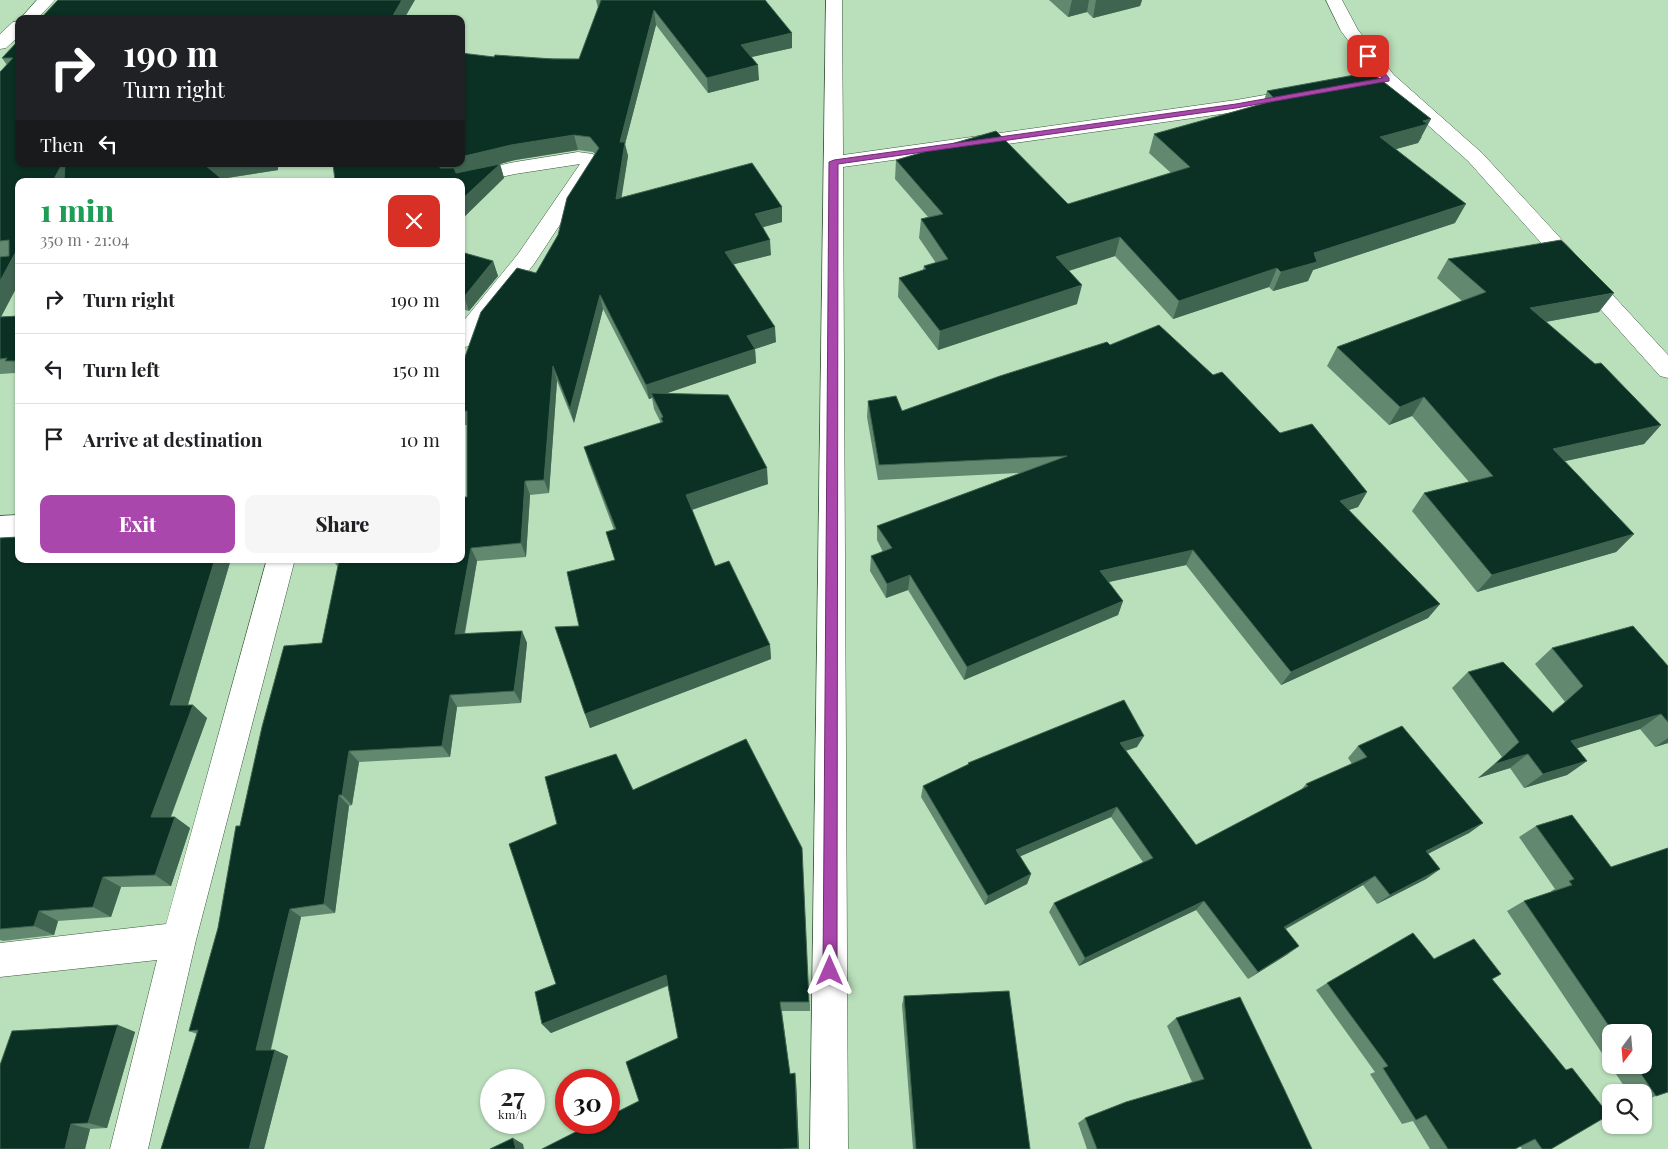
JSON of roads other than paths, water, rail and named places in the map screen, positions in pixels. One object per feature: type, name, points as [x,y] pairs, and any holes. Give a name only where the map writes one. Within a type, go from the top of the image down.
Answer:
[{"type":"street","points":[[31,15],[47,0]]},
{"type":"street","points":[[829,1149],[834,0]]},
{"type":"street","points":[[1334,0],[1350,31],[1387,80],[1475,157],[1668,370]]},
{"type":"street","points":[[834,162],[1236,106],[1387,80]]},
{"type":"street","points":[[465,179],[515,168],[578,158],[586,158],[590,164],[526,259],[465,335]]},
{"type":"street","points":[[0,527],[15,526]]},
{"type":"street","points":[[129,1149],[179,940],[280,563]]},
{"type":"street","points":[[0,960],[179,940]]}]
